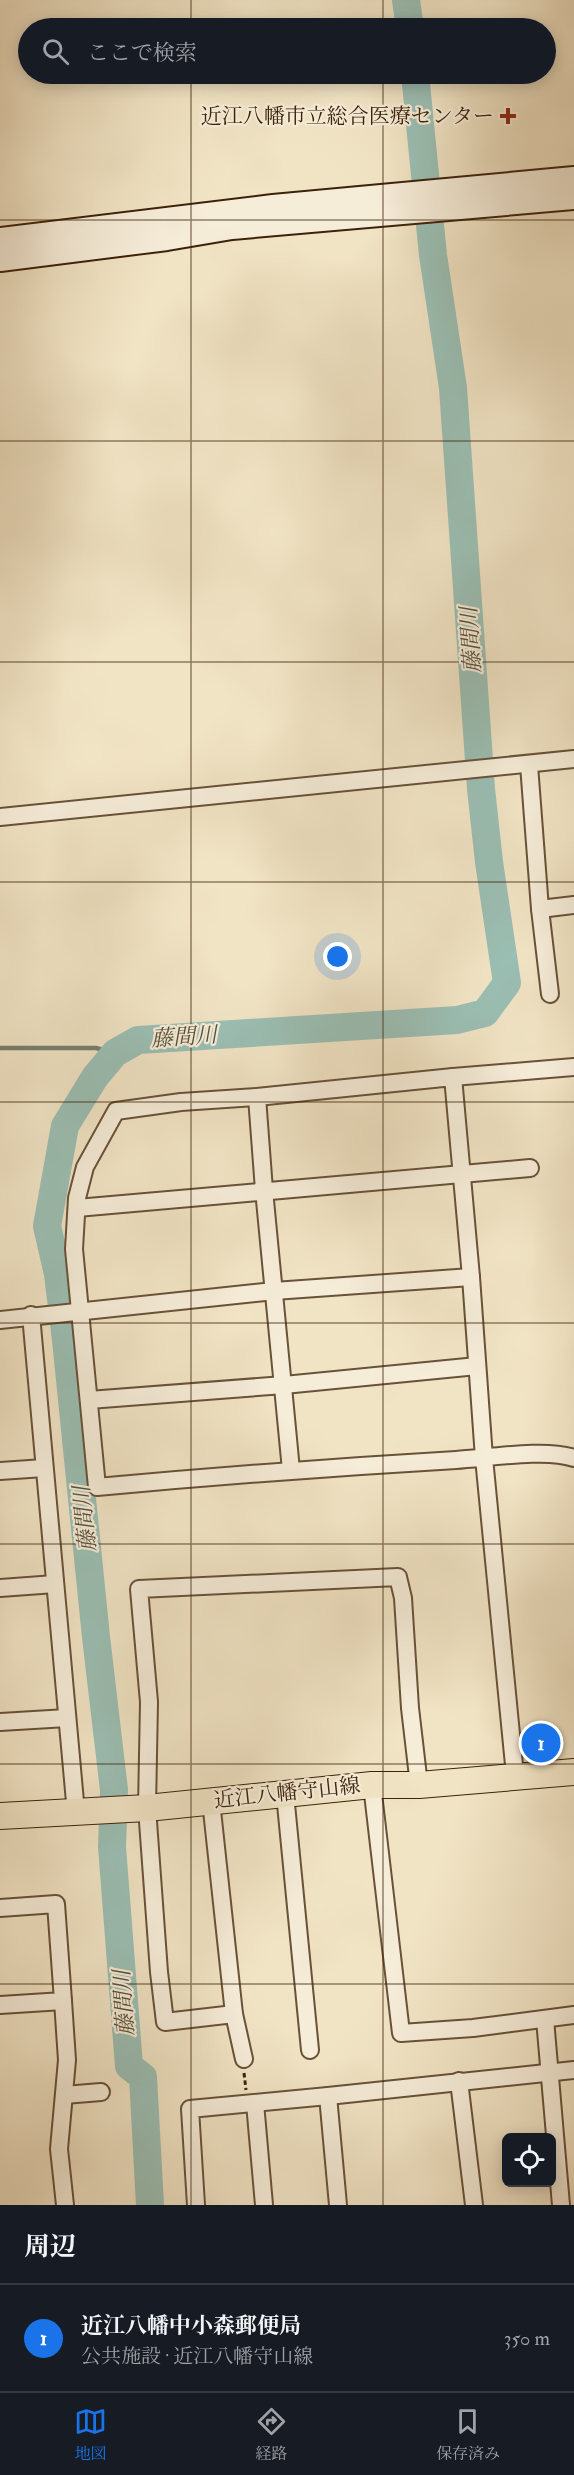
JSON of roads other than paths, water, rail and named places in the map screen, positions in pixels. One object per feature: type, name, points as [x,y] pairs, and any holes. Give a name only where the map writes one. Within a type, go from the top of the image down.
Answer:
[{"type":"main road","name":"近江八幡守山線","points":[[0,1816],[147,1808],[372,1785],[419,1785],[515,1775],[574,1772]]},
{"type":"street","points":[[441,200],[574,178]]},
{"type":"street","points":[[0,239],[134,222],[398,203],[574,198]]},
{"type":"street","points":[[0,260],[167,239],[398,203]]},
{"type":"street","points":[[0,817],[574,759]]},
{"type":"street","points":[[522,766],[550,994]]},
{"type":"street","points":[[540,909],[574,905]]},
{"type":"street","points":[[574,1067],[181,1102],[116,1111],[85,1167],[76,1208],[74,1249],[82,1312],[97,1487],[291,1470],[561,1453],[574,1458]]},
{"type":"street","points":[[453,1077],[471,1276],[484,1458],[515,1775]]},
{"type":"street","points":[[257,1097],[291,1470]]},
{"type":"street","points":[[76,1208],[530,1168]]},
{"type":"street","points":[[0,1320],[274,1291],[471,1276]]},
{"type":"street","points":[[31,1315],[76,1813]]},
{"type":"street","points":[[89,1400],[284,1385],[477,1366]]},
{"type":"street","points":[[0,1471],[44,1468]]},
{"type":"street","points":[[234,2014],[165,2022],[147,1808],[149,1702],[139,1589],[398,1577],[403,1598],[410,1708],[419,1785]]},
{"type":"street","points":[[0,1588],[55,1584]]},
{"type":"street","points":[[0,1722],[67,1718]]},
{"type":"street","points":[[372,1785],[401,2033],[473,2028],[574,2015]]},
{"type":"street","points":[[285,1794],[310,2050]]},
{"type":"street","points":[[211,1801],[234,2014],[244,2059]]},
{"type":"street","points":[[0,1908],[56,1904],[67,2060],[59,2149],[65,2205]]},
{"type":"street","points":[[0,2005],[63,2001]]},
{"type":"street","points":[[545,2019],[561,2205]]},
{"type":"street","points":[[196,2205],[190,2109],[574,2070]]},
{"type":"street","points":[[459,2081],[474,2205]]},
{"type":"street","points":[[64,2095],[101,2092]]},
{"type":"street","points":[[328,2096],[338,2205]]},
{"type":"street","points":[[251,2103],[264,2205]]},
{"type":"waterway","name":"藤間川","points":[[406,0],[409,18]]},
{"type":"waterway","name":"藤間川","points":[[150,2205],[143,2077],[129,2066],[112,1847],[114,1790],[66,1340],[58,1274],[47,1226],[65,1126],[95,1077],[115,1053],[138,1040],[457,1020],[485,1013],[507,983],[481,789],[453,388],[433,255],[416,84]]},
{"type":"waterway","points":[[0,1048],[96,1048],[115,1053]]},
{"type":"place","name":"近江八幡市立総合医療センター","points":[[508,116]]},
{"type":"place","name":"近江八幡中小森郵便局","points":[[541,1743]]}]
